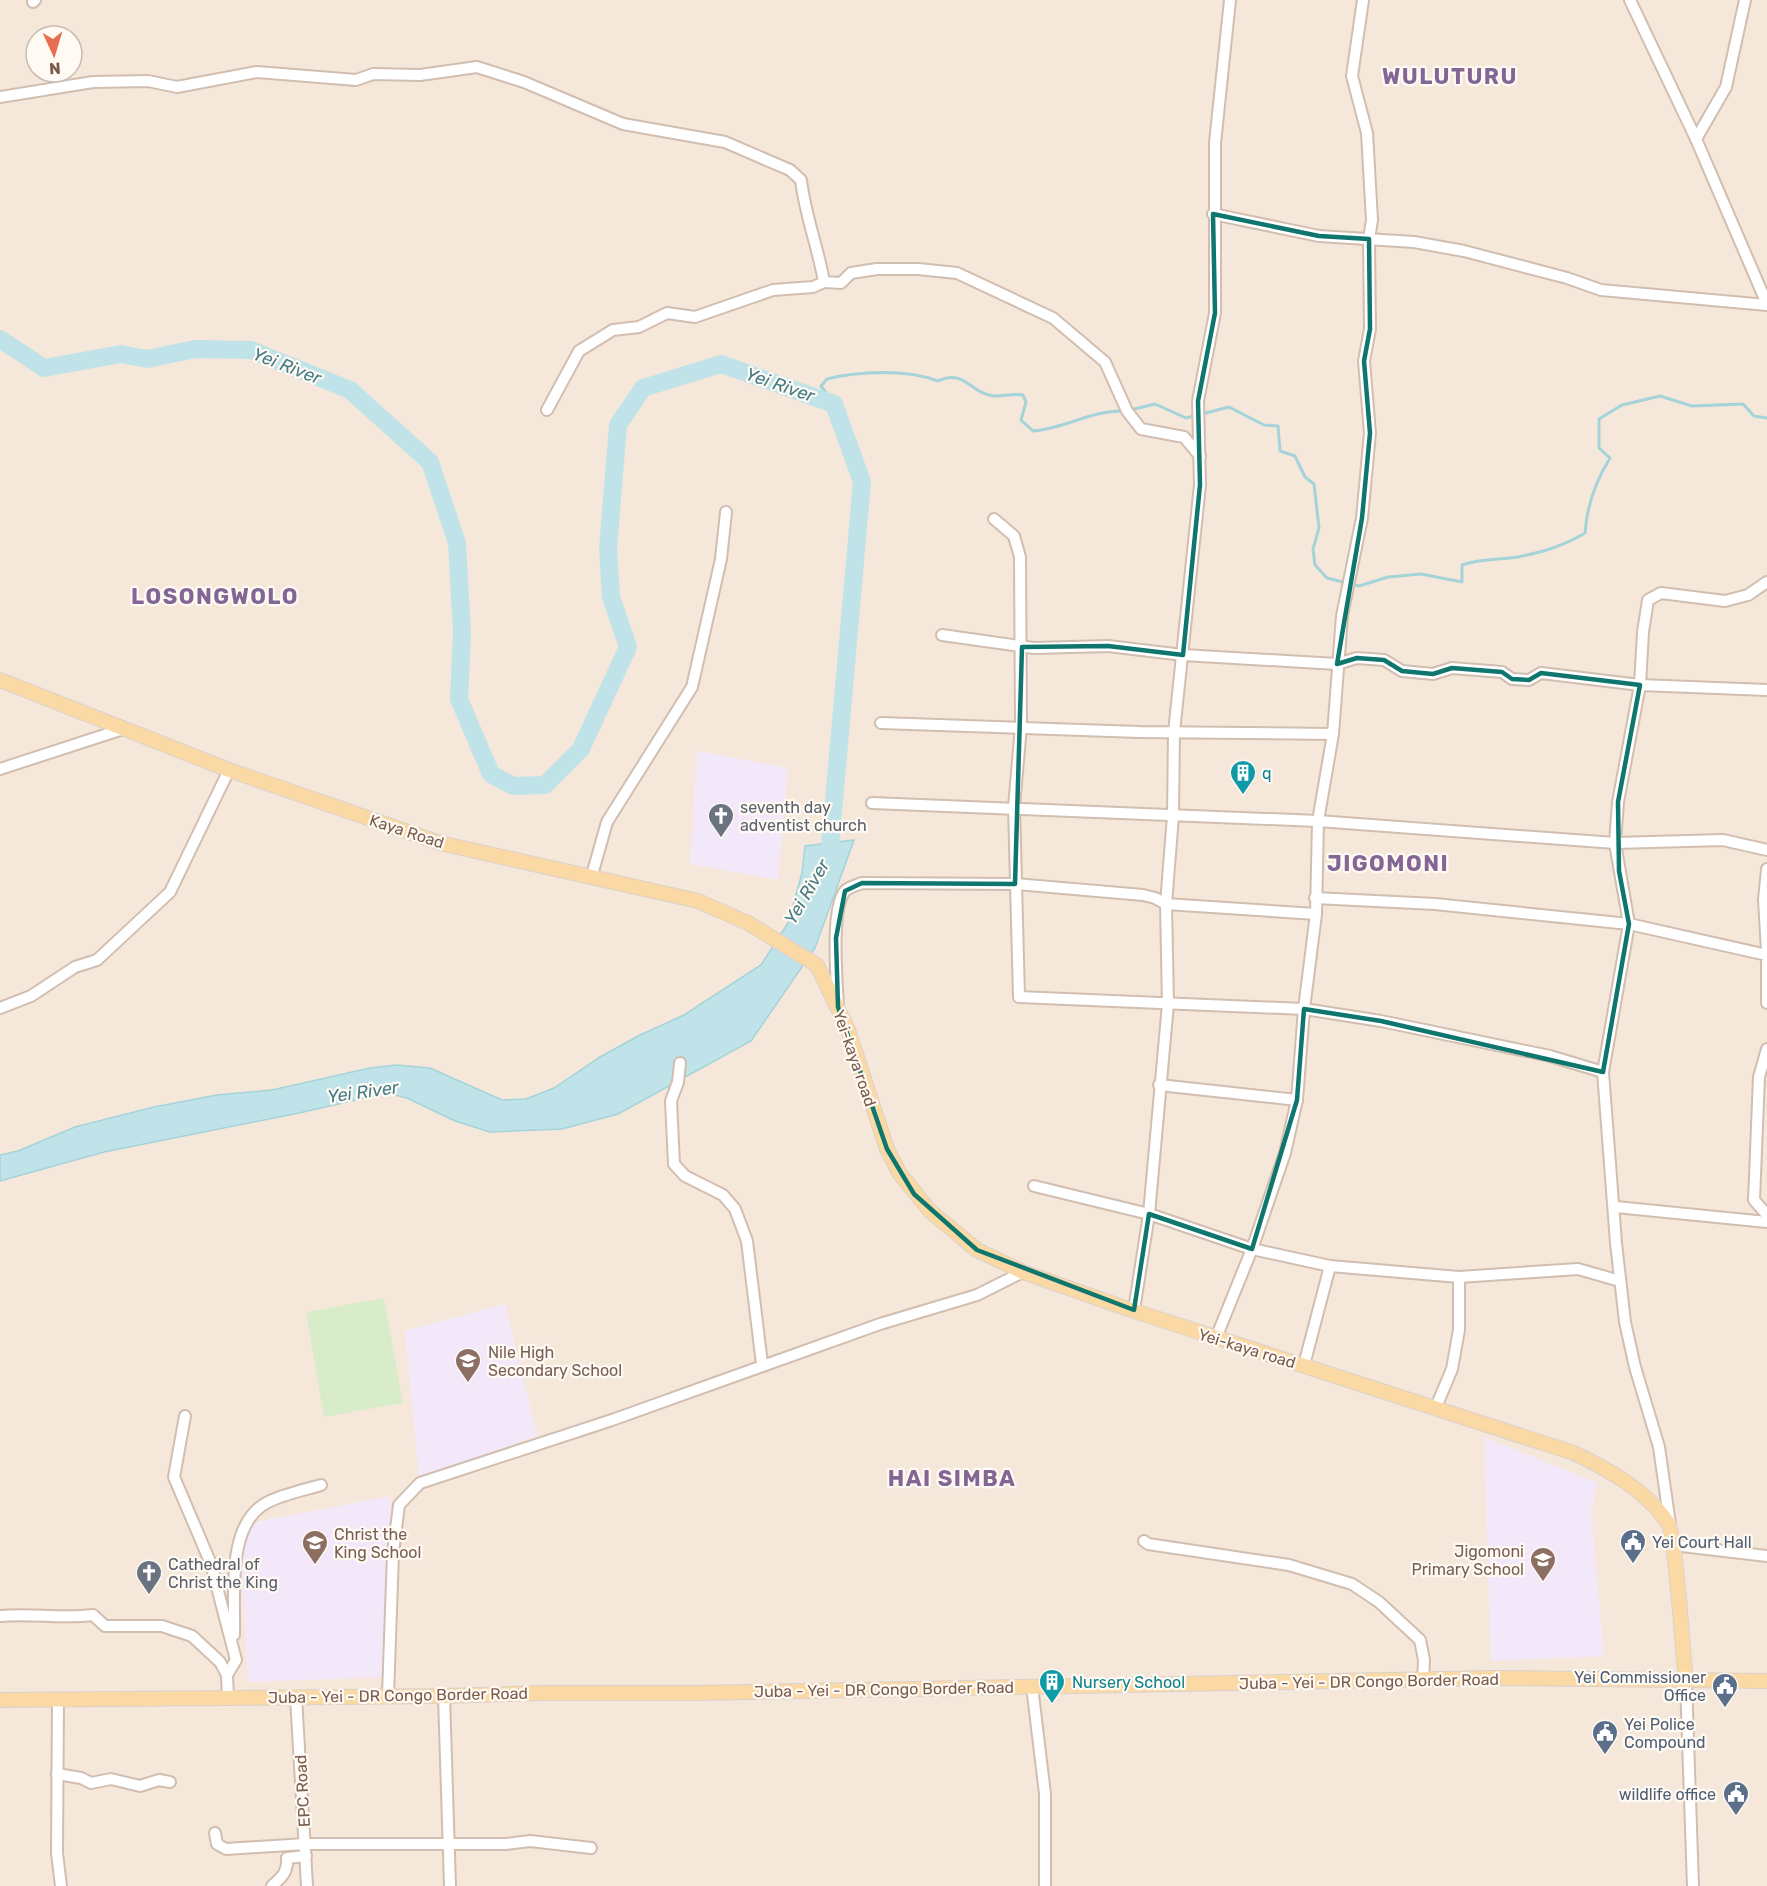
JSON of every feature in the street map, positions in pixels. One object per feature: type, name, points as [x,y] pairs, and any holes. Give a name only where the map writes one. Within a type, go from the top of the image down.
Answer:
[{"type":"main road","name":"Kaya Road","points":[[0,680],[229,770],[440,843],[592,875],[698,901],[762,931],[816,965]]},
{"type":"main road","name":"Yei-kaya road","points":[[816,965],[838,1007],[887,1149],[914,1194],[958,1237],[977,1250],[1023,1272],[1216,1338],[1574,1453],[1605,1468],[1630,1485],[1670,1525]]},
{"type":"main road","points":[[1670,1525],[1686,1682]]},
{"type":"main road","name":"Juba - Yei - DR Congo Border Road","points":[[0,1700],[444,1696],[1515,1678],[1686,1682],[1767,1680]]},
{"type":"street","points":[[1134,1310],[1149,1214],[1168,1004],[1166,904],[1173,816],[1174,732],[1200,485],[1198,407],[1215,313],[1213,214],[1215,143],[1230,0]]},
{"type":"street","points":[[1216,1338],[1252,1249],[1285,1153],[1297,1100],[1304,1009],[1316,914],[1318,821],[1333,734],[1337,664],[1350,577],[1362,518],[1370,433],[1364,361],[1370,329],[1369,239],[1372,220],[1367,132],[1352,76],[1363,0]]},
{"type":"street","points":[[1213,214],[1319,236],[1414,242],[1464,251],[1567,278],[1601,290],[1767,305],[1696,139],[1630,0]]},
{"type":"street","points":[[1696,139],[1726,87],[1745,0]]},
{"type":"street","points":[[0,97],[93,82],[148,81],[177,87],[257,72],[356,80],[373,74],[438,74],[477,67],[524,82],[623,124],[725,142],[790,170],[801,180],[803,202],[820,256],[824,282]]},
{"type":"street","points":[[547,410],[579,351],[613,330],[639,327],[667,313],[694,316],[773,290],[813,287],[824,282],[841,283],[851,273],[877,269],[918,268],[957,273],[1053,318],[1105,362],[1127,411],[1141,429],[1184,437],[1200,456]]},
{"type":"street","points":[[592,875],[607,822],[692,687],[721,560],[726,512]]},
{"type":"street","points":[[994,519],[1014,536],[1018,544],[1022,647],[1021,726],[1014,807],[1014,884],[1019,997],[1304,1009],[1380,1021],[1550,1056],[1603,1072]]},
{"type":"street","points":[[1670,1525],[1659,1447],[1635,1367],[1620,1281],[1616,1207],[1603,1072],[1629,924],[1615,843],[1618,802],[1640,686],[1643,632],[1648,600],[1661,593],[1725,601],[1748,595],[1767,582]]},
{"type":"street","points":[[942,635],[1022,647],[1108,646],[1183,656],[1337,664],[1357,658],[1384,660],[1402,671],[1433,674],[1452,668],[1503,672],[1512,679],[1529,680],[1541,673],[1640,686],[1767,690]]},
{"type":"street","points":[[882,723],[1174,732],[1333,734]]},
{"type":"street","points":[[0,769],[123,729]]},
{"type":"street","points":[[0,1008],[31,996],[42,986],[75,967],[96,960],[159,904],[170,892],[229,770]]},
{"type":"street","points":[[872,803],[1318,821],[1615,843],[1723,840],[1767,850]]},
{"type":"street","points":[[1315,898],[1435,904],[1629,924],[1767,953],[1764,900],[1767,869]]},
{"type":"street","points":[[838,1007],[836,938],[841,902],[846,891],[862,883],[1014,884],[1143,895],[1166,904],[1316,914]]},
{"type":"street","points":[[1767,962],[1767,1003]]},
{"type":"street","points":[[1767,1049],[1759,1077],[1754,1200],[1767,1215]]},
{"type":"street","points":[[680,1063],[678,1082],[671,1101],[674,1164],[685,1176],[723,1195],[735,1209],[747,1241],[762,1364]]},
{"type":"street","points":[[1159,1085],[1297,1100]]},
{"type":"street","points":[[1034,1186],[1149,1214],[1252,1249],[1330,1266],[1459,1277],[1578,1269],[1620,1281]]},
{"type":"street","points":[[1616,1207],[1767,1222]]},
{"type":"street","points":[[1304,1365],[1330,1266]]},
{"type":"street","points":[[387,1695],[393,1553],[399,1505],[420,1483],[612,1420],[762,1364],[977,1294],[1023,1272]]},
{"type":"street","points":[[1436,1407],[1452,1369],[1459,1330],[1459,1277]]},
{"type":"street","points":[[185,1416],[174,1477],[211,1564],[233,1647],[236,1660],[226,1675]]},
{"type":"street","points":[[233,1647],[237,1542],[248,1517],[267,1503],[321,1485]]},
{"type":"street","points":[[1144,1541],[1148,1544],[1289,1565],[1352,1584],[1379,1602],[1420,1640],[1424,1660],[1423,1680]]},
{"type":"street","points":[[1673,1545],[1767,1556]]},
{"type":"street","points":[[0,1616],[46,1614],[73,1618],[93,1615],[105,1626],[162,1626],[192,1636],[220,1662],[226,1675],[228,1698]]},
{"type":"street","points":[[1686,1682],[1693,1886]]},
{"type":"street","points":[[1032,1686],[1045,1794],[1045,1886]]},
{"type":"street","points":[[444,1696],[450,1886]]},
{"type":"street","name":"EPC Road","points":[[296,1697],[307,1886]]},
{"type":"street","points":[[58,1700],[57,1853],[61,1886]]},
{"type":"street","points":[[57,1774],[81,1778],[91,1783],[111,1779],[140,1786],[159,1780],[170,1782]]},
{"type":"street","points":[[215,1833],[217,1844],[226,1849],[305,1844],[507,1844],[530,1841],[591,1848]]},
{"type":"street","points":[[272,1886],[288,1868],[287,1858],[306,1856]]},
{"type":"highlighted area","points":[[1213,214],[1319,236],[1369,239],[1370,329],[1364,361],[1370,433],[1362,518],[1337,664],[1357,658],[1384,660],[1402,671],[1433,674],[1452,668],[1502,672],[1512,679],[1529,680],[1541,673],[1640,685],[1618,802],[1619,871],[1629,924],[1603,1072],[1381,1021],[1304,1009],[1297,1100],[1252,1249],[1149,1214],[1134,1310],[977,1250],[914,1194],[887,1149],[838,1007],[836,938],[845,891],[862,883],[1015,884],[1022,647],[1108,646],[1183,655],[1200,485],[1198,401],[1215,313]]},
{"type":"shaded area","points":[[0,0],[1767,0],[1767,1886],[0,1886]]},
{"type":"shaded area","points":[[697,751],[788,768],[778,880],[690,864]]},
{"type":"shaded area","name":"Nile High Secondary School","points":[[505,1304],[537,1436],[419,1477],[405,1331]]},
{"type":"shaded area","name":"Jigomoni Primary School","points":[[1484,1437],[1598,1483],[1591,1510],[1604,1656],[1491,1661]]},
{"type":"shaded area","name":"Christ the King School","points":[[391,1496],[386,1677],[248,1682],[239,1525]]},
{"type":"green space","points":[[384,1298],[403,1403],[324,1417],[306,1312]]},
{"type":"water","points":[[854,840],[815,948],[751,1041],[618,1114],[562,1129],[490,1132],[455,1121],[407,1098],[386,1093],[104,1152],[0,1181],[0,1155],[18,1151],[75,1127],[154,1107],[217,1095],[272,1090],[370,1068],[396,1065],[430,1068],[502,1100],[526,1099],[554,1088],[600,1057],[684,1015],[761,965],[788,923],[802,873],[805,846]]},
{"type":"waterway","name":"Yei River","points":[[0,339],[44,368],[121,354],[147,359],[195,349],[251,350],[350,390],[430,462],[457,543],[462,633],[459,699],[491,774],[513,786],[545,785],[581,749],[628,647],[611,597],[608,549],[618,425],[643,388],[721,364],[834,404],[862,482],[829,858],[825,864]]},
{"type":"waterway","points":[[834,404],[821,386],[827,379],[883,372],[912,374],[938,381],[954,378],[994,396],[1023,395],[1026,402],[1021,420],[1033,431],[1056,427],[1100,413],[1123,411]]},
{"type":"waterway","points":[[1130,410],[1155,404],[1186,418],[1229,407],[1264,425],[1278,426],[1280,451],[1295,456],[1305,477],[1314,484],[1319,528],[1313,549],[1315,565],[1327,578],[1359,586],[1388,577],[1421,574],[1462,582],[1462,565],[1536,553],[1561,545],[1585,533],[1593,494],[1610,458],[1599,448],[1599,419],[1622,405],[1660,396],[1692,406],[1743,404],[1754,416],[1767,418]]},
{"type":"place","name":"q","points":[[1243,796]]},
{"type":"place","name":"seventh day adventist church","points":[[721,839]]},
{"type":"place","name":"Nile High Secondary School","points":[[468,1384]]},
{"type":"place","name":"Yei Court Hall","points":[[1633,1565]]},
{"type":"place","name":"Christ the King School","points":[[315,1566]]},
{"type":"place","name":"Jigomoni Primary School","points":[[1543,1583]]},
{"type":"place","name":"Cathedral of Christ the King","points":[[149,1596]]},
{"type":"place","name":"Nursery School","points":[[1052,1705]]},
{"type":"place","name":"Yei Commissioner Office","points":[[1725,1709]]},
{"type":"place","name":"Yei Police Compound","points":[[1605,1756]]},
{"type":"place","name":"wildlife office","points":[[1736,1817]]},
{"type":"district","name":"WULUTURU","points":[[1450,76]]},
{"type":"district","name":"LOSONGWOLO","points":[[215,596]]},
{"type":"district","name":"JIGOMONI","points":[[1388,863]]},
{"type":"district","name":"HAI SIMBA","points":[[952,1478]]}]
